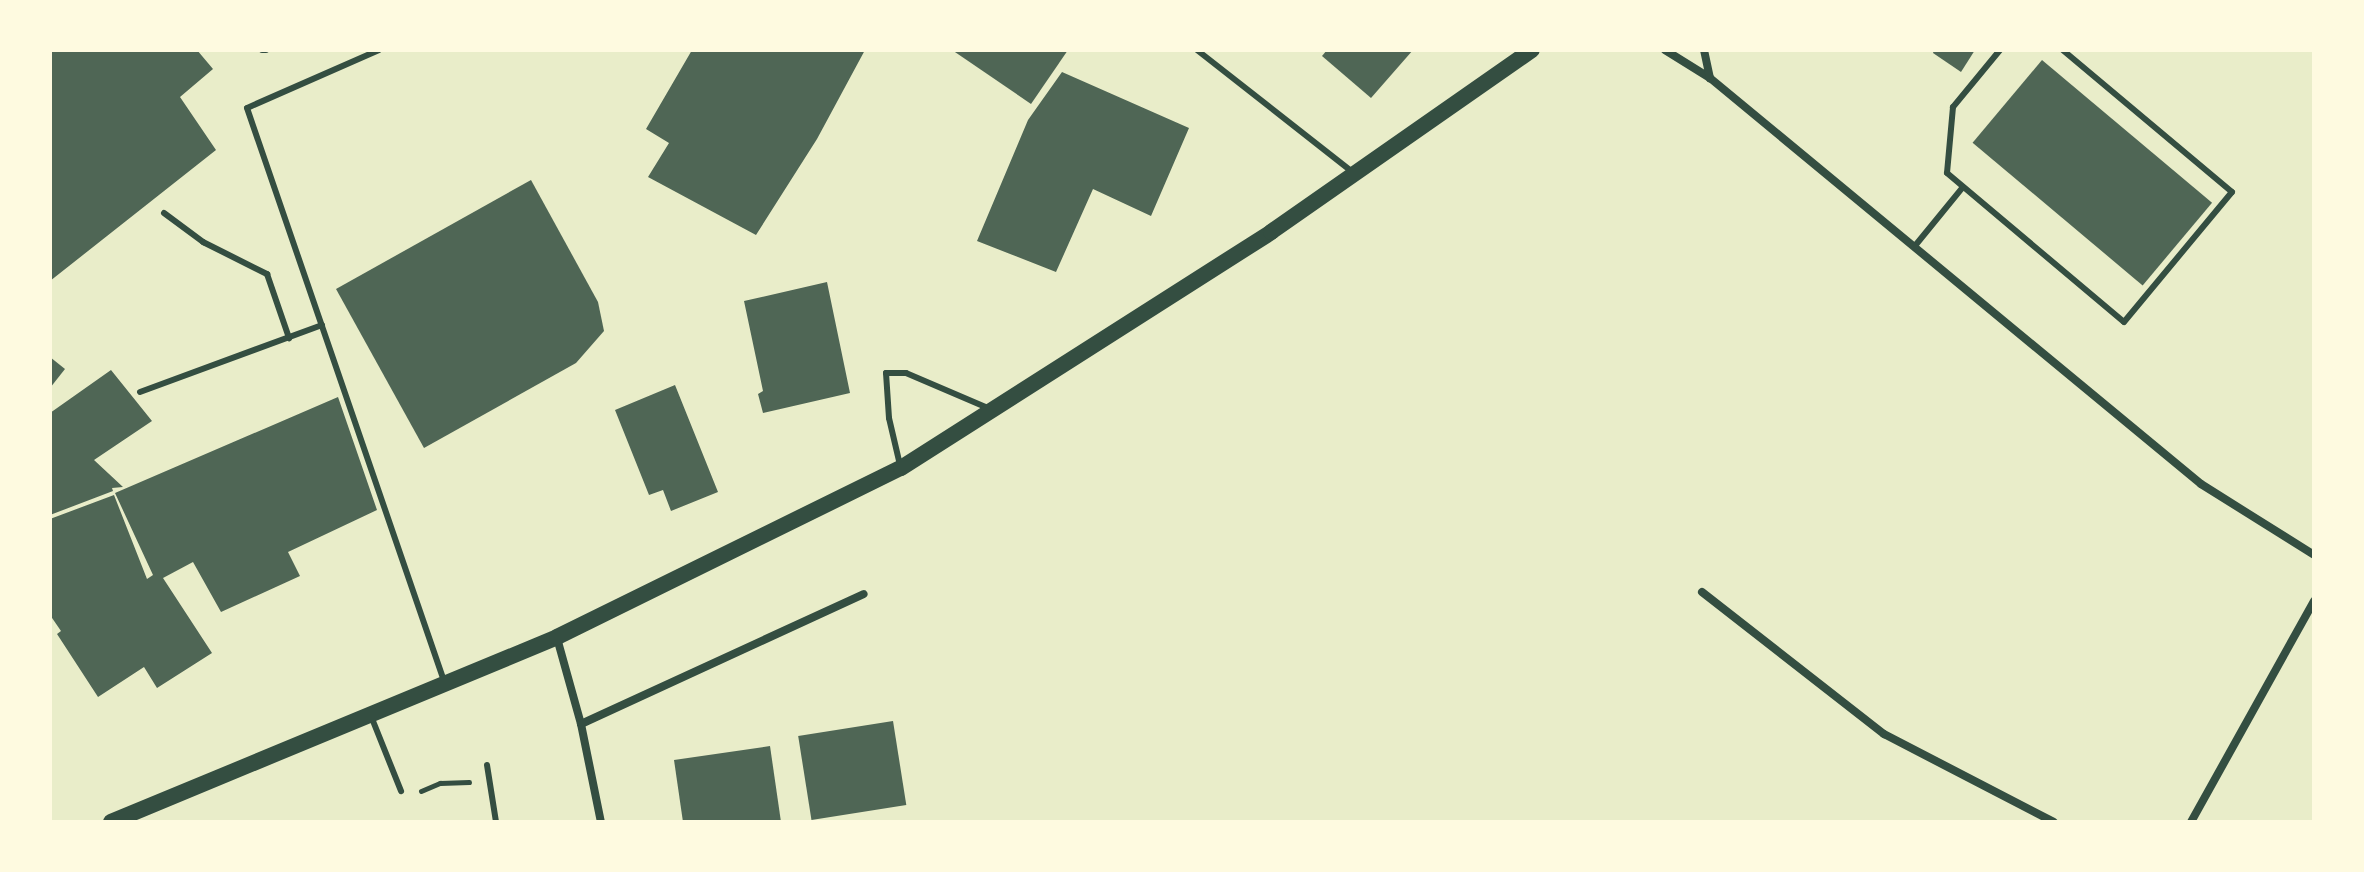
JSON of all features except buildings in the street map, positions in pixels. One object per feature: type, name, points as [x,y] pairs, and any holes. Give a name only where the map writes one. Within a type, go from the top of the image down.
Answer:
[{"type":"main road","points":[[111,822],[557,637],[901,468],[1356,175],[1532,50]]},
{"type":"street","points":[[1665,50],[1710,78],[2201,484],[2314,555]]},
{"type":"street","points":[[1704,50],[1710,78]]},
{"type":"street","points":[[1702,592],[1884,734],[2054,822]]},
{"type":"street","points":[[581,724],[863,594]]},
{"type":"street","points":[[2191,822],[2314,601]]},
{"type":"street","points":[[557,637],[581,724],[601,822]]},
{"type":"lane","points":[[379,50],[247,108],[445,684]]},
{"type":"lane","points":[[1197,50],[1356,175]]},
{"type":"lane","points":[[2000,50],[1953,107],[1947,173],[2124,322],[2232,192],[2063,50]]},
{"type":"lane","points":[[1914,247],[1963,187]]},
{"type":"lane","points":[[164,213],[203,242],[267,274],[289,338]]},
{"type":"lane","points":[[140,392],[322,325]]},
{"type":"lane","points":[[901,468],[889,418],[886,373],[906,373],[993,411]]},
{"type":"lane","points":[[371,716],[401,791]]},
{"type":"lane","points":[[487,765],[496,822]]},
{"type":"path","points":[[401,791],[405,798],[440,783],[490,782]]}]
